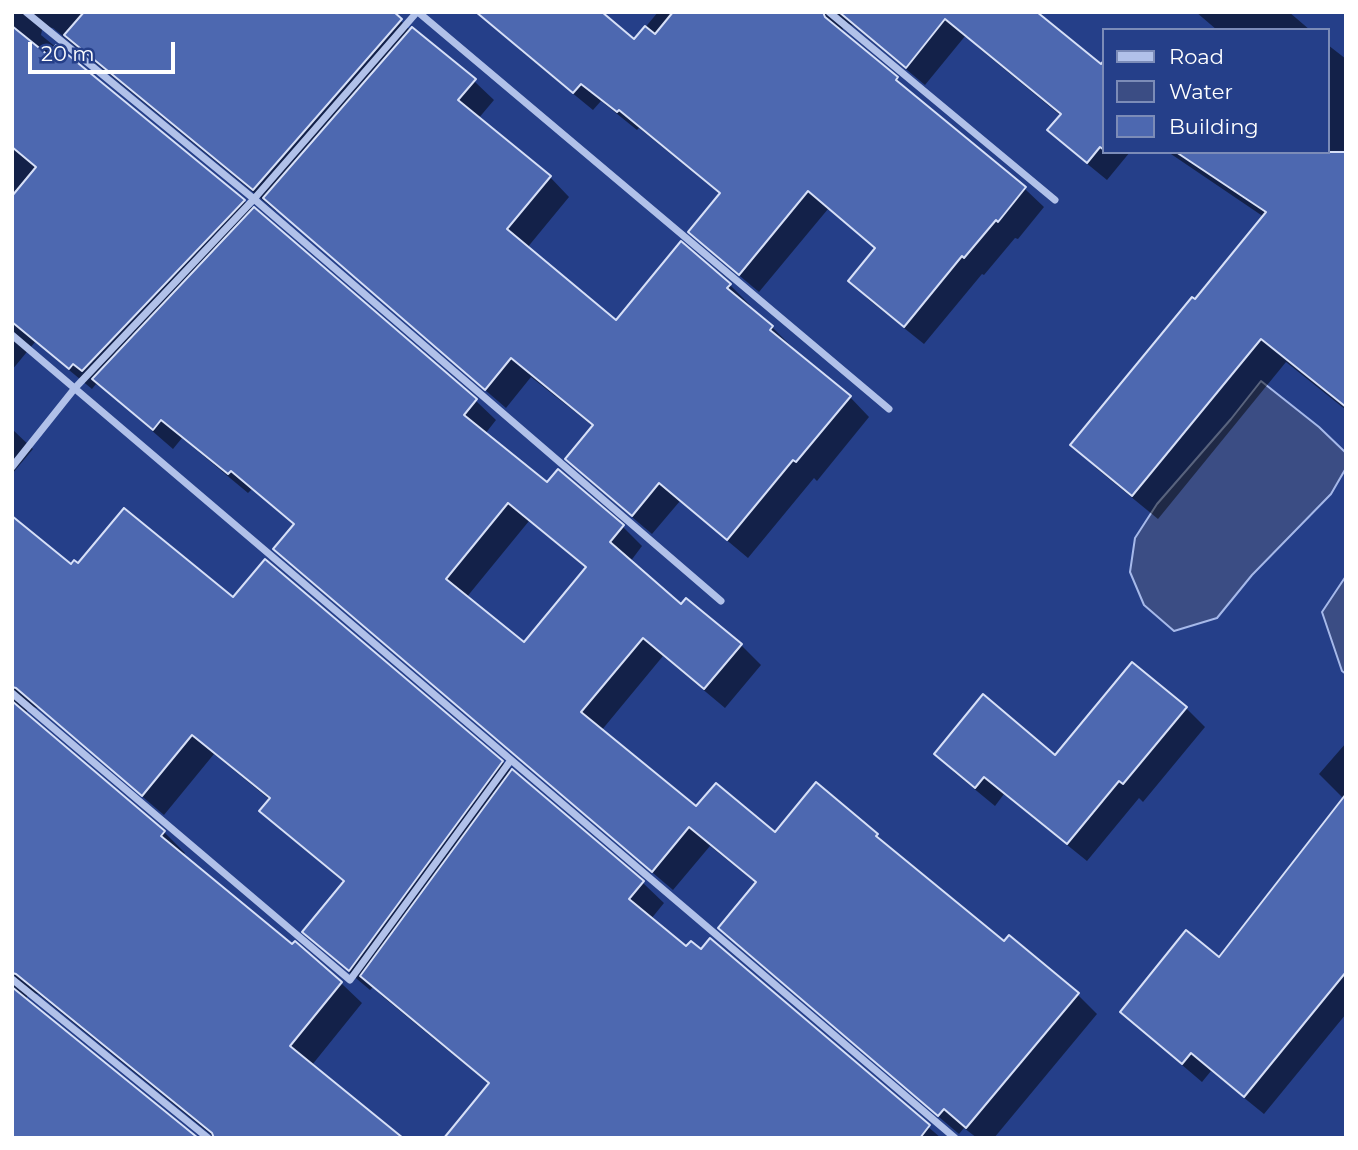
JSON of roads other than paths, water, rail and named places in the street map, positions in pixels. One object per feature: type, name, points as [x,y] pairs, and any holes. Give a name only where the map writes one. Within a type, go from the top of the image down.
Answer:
[{"type":"street","points":[[26,12],[254,200],[721,601]]},
{"type":"street","points":[[12,467],[75,388],[254,200],[418,12],[889,409]]},
{"type":"street","points":[[829,12],[1055,200]]},
{"type":"street","points":[[12,335],[955,1138]]},
{"type":"street","points":[[12,693],[350,980],[511,760]]},
{"type":"street","points":[[12,979],[208,1138]]},
{"type":"water","points":[[1261,381],[1319,427],[1346,453],[1346,468],[1331,494],[1252,575],[1217,618],[1174,631],[1144,605],[1130,572],[1135,538],[1157,504]]},
{"type":"water","points":[[1346,576],[1346,674],[1342,671],[1322,612]]}]
